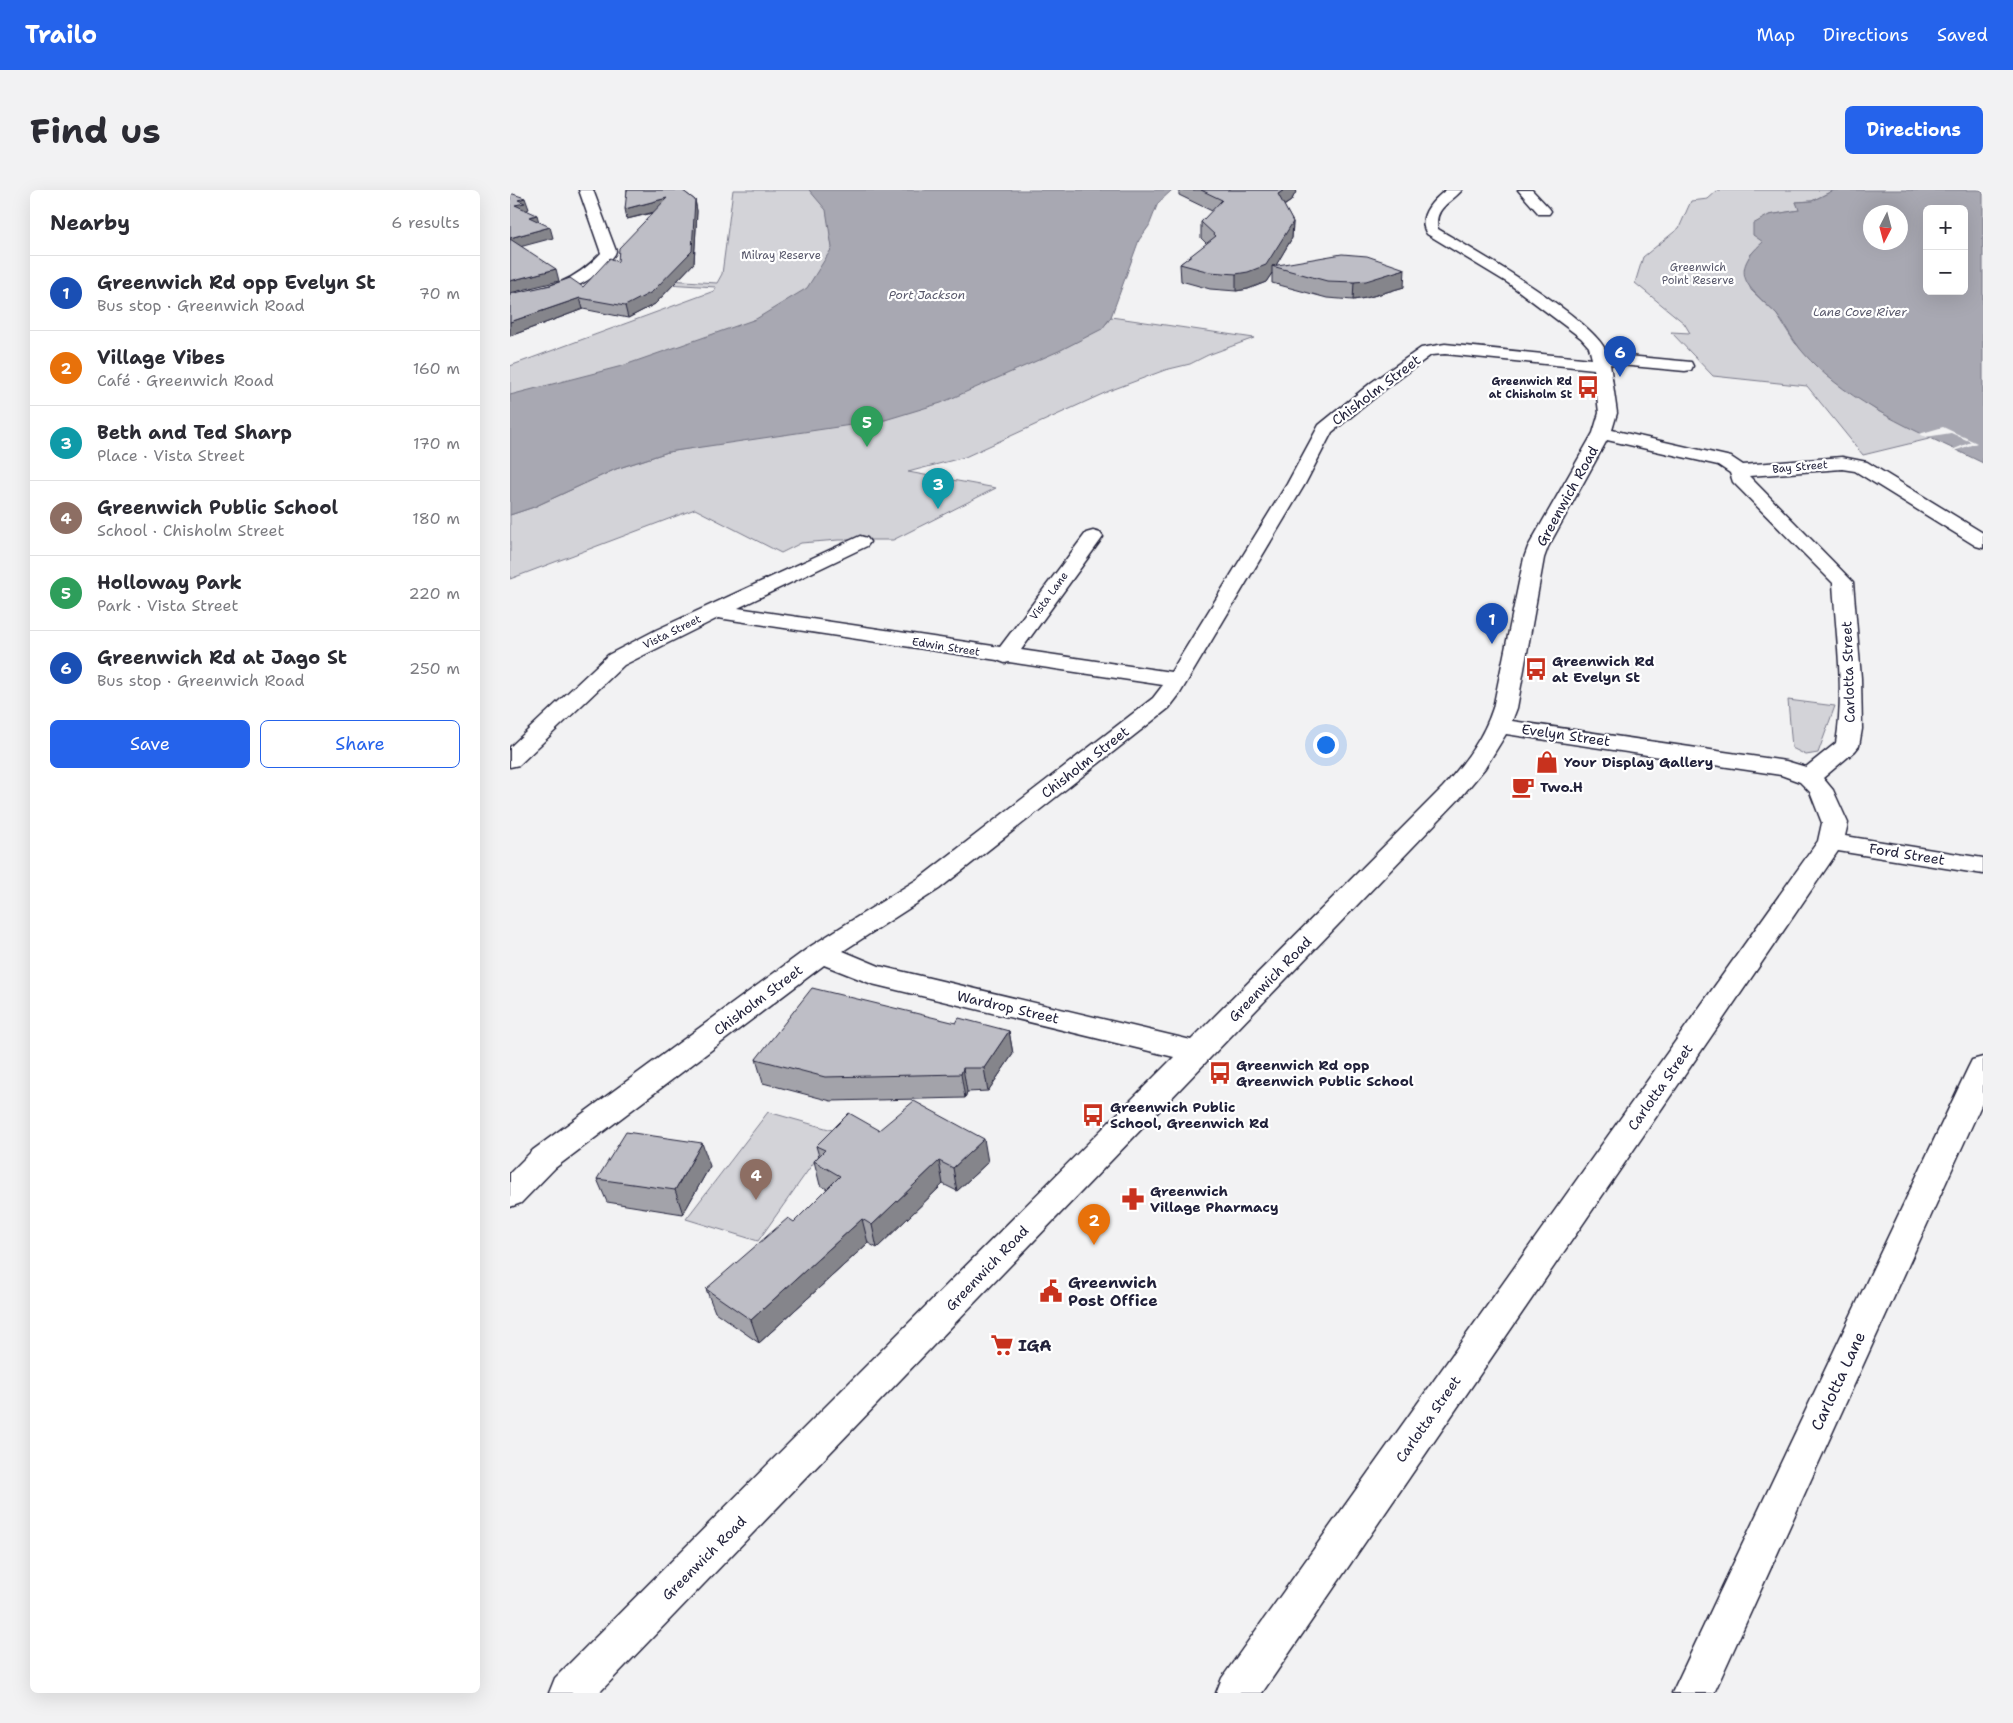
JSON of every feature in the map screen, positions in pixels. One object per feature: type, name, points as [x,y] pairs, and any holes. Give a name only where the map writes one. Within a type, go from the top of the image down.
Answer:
[{"type":"street","points":[[510,300],[573,285],[608,254],[609,250],[585,190],[577,200],[588,236]]},
{"type":"street","name":"Greenwich Road","points":[[570,1693],[1452,792],[1475,766],[1489,746],[1500,726],[1534,558],[1538,547],[1602,433],[1608,413],[1602,362],[1597,346],[1574,324],[1513,280],[1432,231],[1429,225],[1435,208],[1441,200],[1455,190]]},
{"type":"street","points":[[1525,190],[1544,211]]},
{"type":"street","points":[[510,294],[561,282],[589,258],[593,252]]},
{"type":"street","name":"Chisholm Street","points":[[510,1194],[544,1159],[821,953],[930,884],[1161,703],[1168,695],[1296,484],[1325,428],[1378,386],[1428,351],[1445,349],[1602,362],[1685,366]]},
{"type":"street","points":[[1378,386],[1374,374],[1395,355]]},
{"type":"street","points":[[1602,433],[1724,461],[1739,471]]},
{"type":"street","name":"Bay Street","points":[[1739,471],[1842,463],[1860,466],[1983,542]]},
{"type":"street","name":"Carlotta Street","points":[[1238,1693],[1831,842],[1835,823],[1832,814],[1821,790],[1809,777],[1847,746],[1850,729],[1850,678],[1843,582],[1740,478],[1739,471]]},
{"type":"street","name":"Vista Lane","points":[[1005,656],[1093,537]]},
{"type":"street","name":"Vista Street","points":[[510,760],[616,660],[860,542]]},
{"type":"street","name":"Edwin Street","points":[[716,611],[1005,656],[1176,680]]},
{"type":"street","name":"Evelyn Street","points":[[1500,726],[1786,768],[1809,777]]},
{"type":"street","name":"Ford Street","points":[[1831,842],[1983,866]]},
{"type":"street","name":"Wardrop Street","points":[[821,953],[872,974],[1199,1052]]},
{"type":"street","name":"Carlotta Lane","points":[[1693,1693],[1983,1068]]},
{"type":"green space","name":"Milray Reserve","points":[[733,190],[809,190],[826,206],[836,271],[741,333],[646,365],[510,400],[510,366],[714,291],[716,287],[600,280],[603,276],[717,283],[722,274]]},
{"type":"green space","name":"Greenwich Point Reserve","points":[[1718,190],[1834,190],[1812,201],[1796,202],[1800,210],[1769,215],[1763,242],[1750,255],[1747,262],[1745,274],[1751,290],[1777,315],[1795,343],[1826,375],[1876,410],[1933,438],[1863,455],[1807,386],[1713,376],[1671,332],[1690,333],[1684,323],[1635,283],[1643,257],[1679,228],[1691,201],[1708,199]]},
{"type":"green space","points":[[1111,317],[1254,338],[1208,355],[1190,364],[1165,370],[1109,391],[965,457],[908,472],[996,488],[893,540],[838,540],[801,543],[781,553],[695,509],[510,579],[510,515],[534,507],[616,469],[668,452],[746,439],[1107,323]]},
{"type":"green space","points":[[1788,700],[1835,706],[1818,753],[1806,755],[1792,748]]},
{"type":"green space","points":[[768,1112],[836,1131],[758,1241],[686,1219]]},
{"type":"water","name":"Port Jackson","points":[[809,190],[1172,190],[1158,203],[1149,226],[1139,240],[1111,317],[1102,329],[1059,351],[941,403],[885,420],[668,452],[616,469],[534,507],[510,515],[510,395],[622,366],[756,319],[807,288],[832,248],[826,210]]},
{"type":"water","name":"Lane Cove River","points":[[1834,190],[1983,190],[1983,463],[1917,432],[1874,409],[1834,382],[1803,352],[1780,318],[1752,290],[1744,273],[1746,264],[1751,254],[1763,242],[1753,235],[1753,224],[1769,215],[1799,210],[1796,202],[1812,201]]},
{"type":"pier","points":[[1943,427],[1977,443],[1954,451],[1952,450],[1971,442],[1951,433],[1926,437],[1919,434]]},
{"type":"building","points":[[627,190],[682,190],[695,200],[692,251],[652,292],[625,306],[580,298],[510,322],[510,294],[551,285],[570,278],[583,287],[610,258],[618,262],[619,248],[667,198],[625,209]]},
{"type":"building","points":[[1201,190],[1284,190],[1278,194],[1293,222],[1266,265],[1248,272],[1236,274],[1210,272],[1180,264],[1216,236],[1201,222],[1222,200]]},
{"type":"building","points":[[510,193],[525,198],[518,200],[525,203],[515,205],[537,215],[529,217],[550,227],[510,238]]},
{"type":"building","points":[[510,239],[556,269],[510,281]]},
{"type":"building","points":[[1342,254],[1367,256],[1405,269],[1366,281],[1354,282],[1327,281],[1272,266]]},
{"type":"building","points":[[812,988],[956,1023],[959,1018],[1009,1031],[984,1068],[963,1068],[961,1074],[825,1077],[756,1059]]},
{"type":"building","points":[[914,1101],[984,1139],[953,1168],[939,1161],[872,1225],[862,1219],[751,1320],[706,1289],[788,1218],[794,1222],[840,1176],[814,1161],[825,1150],[816,1146],[849,1113],[879,1130]]},
{"type":"building","points":[[626,1132],[702,1143],[675,1190],[597,1179]]},
{"type":"place","name":"Greenwich Rd at Jago St","points":[[1620,377]]},
{"type":"place","name":"Greenwich Rd at Chisholm St","points":[[1588,387]]},
{"type":"place","name":"Holloway Park","points":[[867,447]]},
{"type":"place","name":"Beth and Ted Sharp","points":[[938,509]]},
{"type":"place","name":"Greenwich Rd opp Evelyn St","points":[[1492,644]]},
{"type":"place","name":"Greenwich Rd at Evelyn St","points":[[1536,669]]},
{"type":"place","name":"Your Display Gallery","points":[[1547,762]]},
{"type":"place","name":"Two.H","points":[[1523,787]]},
{"type":"place","name":"Greenwich Rd opp Greenwich Public School","points":[[1220,1073]]},
{"type":"place","name":"Greenwich Public School, Greenwich Rd","points":[[1093,1115]]},
{"type":"place","name":"Greenwich Village Pharmacy","points":[[1133,1199]]},
{"type":"place","name":"Greenwich Public School","points":[[756,1200]]},
{"type":"place","name":"Village Vibes","points":[[1094,1245]]},
{"type":"place","name":"Greenwich Post Office","points":[[1051,1291]]},
{"type":"place","name":"IGA","points":[[1002,1345]]}]
